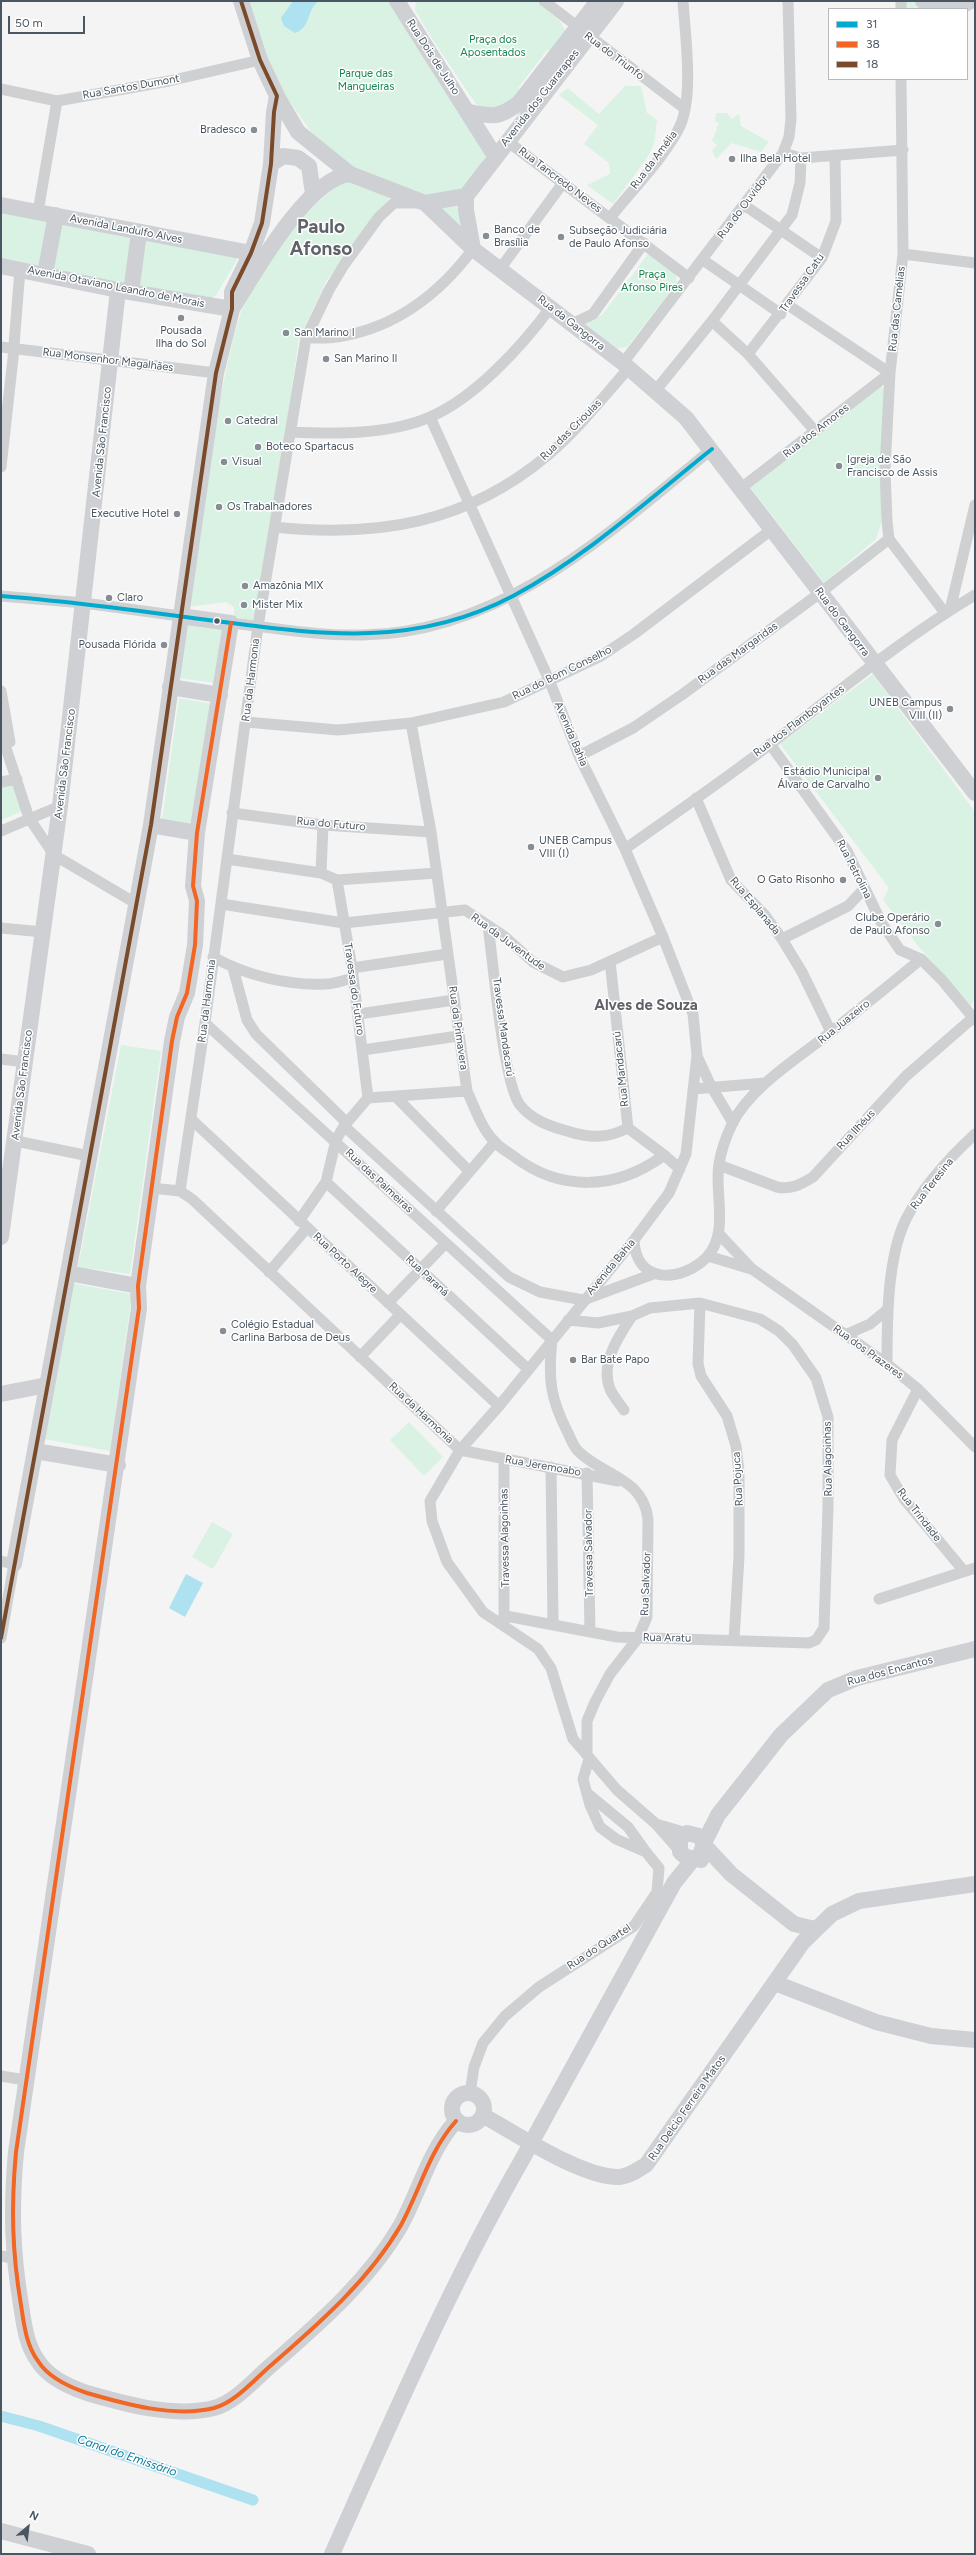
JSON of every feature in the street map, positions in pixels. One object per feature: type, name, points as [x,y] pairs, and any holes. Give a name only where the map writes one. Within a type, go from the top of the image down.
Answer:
[{"type":"street","name":"Rua da Gangorra","points":[[241,1],[260,60],[277,96],[298,132],[350,174],[425,202],[473,249],[626,365],[656,390],[686,418],[712,449]]},
{"type":"street","name":"Rua do Triunfo","points":[[544,1],[583,33],[685,110]]},
{"type":"street","name":"Avenida dos Guararapes","points":[[466,196],[507,141],[583,33],[598,1]]},
{"type":"street","name":"Avenida dos Guararapes","points":[[469,112],[492,116],[504,114],[519,103],[583,33],[616,1]]},
{"type":"street","name":"Rua da Amélia","points":[[610,218],[671,142],[681,125],[685,110],[688,76],[683,1]]},
{"type":"street","name":"Rua do Ouvidor","points":[[626,365],[783,153],[789,137],[791,119],[788,1]]},
{"type":"street","points":[[923,1],[943,8],[970,5]]},
{"type":"street","name":"Rua Dois de Julho","points":[[403,4],[495,156]]},
{"type":"street","name":"Rua Santos Dumont","points":[[1,89],[56,101],[169,81],[260,60]]},
{"type":"street","name":"Rua das Camélias","points":[[889,539],[885,468],[890,373],[903,254],[901,80]]},
{"type":"street","points":[[232,309],[232,292],[251,253],[262,222],[271,164],[277,96]]},
{"type":"street","points":[[38,212],[56,101]]},
{"type":"street","name":"Rua Tancredo Neves","points":[[507,141],[689,278]]},
{"type":"street","points":[[783,153],[801,158],[903,150]]},
{"type":"street","name":"Travessa Catu","points":[[748,354],[788,305],[822,258],[836,221],[835,155]]},
{"type":"street","points":[[271,164],[283,156],[298,158],[309,166],[313,194]]},
{"type":"street","points":[[656,390],[782,231],[792,215],[800,183],[801,158]]},
{"type":"street","points":[[1,1638],[8,1563],[35,1451],[48,1385],[151,826],[216,373],[225,328],[232,309],[270,248],[313,194],[339,175],[350,174]]},
{"type":"street","points":[[500,268],[562,183]]},
{"type":"street","name":"Rua da Gangorra","points":[[425,202],[466,196]]},
{"type":"street","points":[[306,338],[342,337],[387,323],[421,304],[459,267],[473,249],[466,210],[466,196]]},
{"type":"street","name":"Rua da Harmonia","points":[[425,202],[394,203],[379,217],[329,290],[306,338],[258,626],[205,1023],[193,1096],[192,1120],[180,1191],[192,1199],[460,1450],[432,1494],[430,1501],[432,1521],[447,1562],[483,1612],[505,1620],[538,1649],[551,1668],[573,1739],[588,1757]]},
{"type":"street","name":"Avenida Landulfo Alves","points":[[1,205],[139,233],[251,253]]},
{"type":"street","points":[[744,205],[822,258]]},
{"type":"street","points":[[45,274],[56,215]]},
{"type":"street","name":"Avenida São Francisco","points":[[1,1237],[16,1141],[25,1062],[54,855],[111,360],[124,291],[139,233]]},
{"type":"street","points":[[572,324],[593,314],[644,243]]},
{"type":"street","points":[[903,254],[975,263]]},
{"type":"street","points":[[703,260],[780,314]]},
{"type":"street","name":"Avenida Otaviano Leandro de Morais","points":[[1,266],[124,291],[232,309]]},
{"type":"street","points":[[1,467],[20,269]]},
{"type":"street","points":[[788,305],[890,373]]},
{"type":"street","points":[[291,432],[339,434],[400,426],[430,417],[472,390],[491,375],[532,332],[551,308]]},
{"type":"street","points":[[712,321],[748,354],[815,431]]},
{"type":"street","name":"Rua Monsenhor Magalhães","points":[[1,348],[216,373]]},
{"type":"street","name":"Rua das Crioulas","points":[[275,528],[316,532],[383,528],[414,523],[470,504],[512,482],[549,454],[626,365]]},
{"type":"street","name":"Rua dos Amores","points":[[741,488],[890,373]]},
{"type":"street","name":"Avenida Bahia","points":[[430,417],[550,682],[579,756],[625,849],[663,937],[693,1014],[697,1055],[686,1154],[669,1193],[634,1240],[583,1300],[499,1406],[460,1450]]},
{"type":"street","points":[[1,596],[84,602],[258,626],[363,635],[407,631],[439,624],[512,596],[550,574],[606,534],[712,449]]},
{"type":"street","name":"Rua do Gangorra","points":[[712,449],[771,530],[975,793]]},
{"type":"street","points":[[948,611],[965,552],[975,505]]},
{"type":"street","name":"Rua do Bom Conselho","points":[[246,722],[338,730],[412,723],[504,702],[550,682],[601,656],[634,634],[771,530]]},
{"type":"street","points":[[889,539],[948,611]]},
{"type":"street","name":"Rua das Margaridas","points":[[579,756],[633,728],[820,593],[889,539]]},
{"type":"street","points":[[965,552],[975,559]]},
{"type":"street","name":"Rua dos Flamboyantes","points":[[625,849],[770,744],[874,664],[948,611],[975,595]]},
{"type":"street","points":[[230,623],[220,695],[197,833],[193,886],[197,901],[195,945],[187,993],[177,1017],[172,1041],[138,1286],[139,1308],[118,1465],[41,1992],[25,2080],[7,2257],[28,2341],[38,2362],[56,2379],[80,2391],[116,2401],[164,2410],[198,2411],[229,2402],[338,2306],[376,2261],[400,2226],[415,2197],[437,2145],[456,2121]]},
{"type":"street","points":[[170,687],[220,695]]},
{"type":"street","points":[[1,691],[16,776]]},
{"type":"street","name":"Rua da Primavera","points":[[412,723],[431,832],[458,1036],[467,1091],[481,1122],[495,1142],[530,1169],[550,1177],[581,1182],[611,1181],[649,1166],[664,1155]]},
{"type":"street","points":[[1,733],[29,818],[54,855],[137,904]]},
{"type":"street","name":"Rua Petrolina","points":[[770,744],[847,851],[881,922],[900,950],[921,959],[942,980],[975,1018]]},
{"type":"street","points":[[1,782],[16,776]]},
{"type":"street","name":"Rua Esplanada","points":[[696,798],[730,880],[764,914],[782,939],[802,972],[831,1032]]},
{"type":"street","points":[[1,831],[60,806]]},
{"type":"street","name":"Rua do Futuro","points":[[232,813],[323,825],[431,832]]},
{"type":"street","points":[[321,873],[323,825]]},
{"type":"street","points":[[151,826],[197,833]]},
{"type":"street","points":[[227,859],[321,873],[337,880],[437,873]]},
{"type":"street","name":"Travessa do Futuro","points":[[337,880],[359,1014],[368,1098]]},
{"type":"street","points":[[782,939],[848,906],[864,889]]},
{"type":"street","name":"Rua da Juventude","points":[[221,904],[344,924],[465,910],[504,936],[533,962],[563,977],[590,970],[663,937]]},
{"type":"street","name":"Travessa Mandacarú","points":[[488,926],[509,1078],[519,1104],[545,1124],[582,1136],[615,1135],[628,1128]]},
{"type":"street","points":[[1,928],[43,932]]},
{"type":"street","points":[[213,957],[233,968],[253,974],[304,983],[327,984],[352,973],[447,954]]},
{"type":"street","name":"Rua Juazeiro","points":[[718,1234],[719,1165],[733,1123],[765,1083],[921,959]]},
{"type":"street","name":"Rua Mandacarú","points":[[610,961],[628,1128]]},
{"type":"street","name":"Rua das Palmeiras","points":[[233,968],[247,1020],[256,1034],[345,1124],[436,1211],[509,1277],[540,1292],[583,1300]]},
{"type":"street","points":[[359,1014],[454,1000]]},
{"type":"street","name":"Rua Ilhéus","points":[[719,1165],[777,1187],[787,1189],[800,1185],[813,1177],[906,1076],[975,1018]]},
{"type":"street","name":"Rua das Palmeiras","points":[[205,1023],[336,1140],[445,1244],[552,1340]]},
{"type":"street","points":[[363,1050],[458,1036]]},
{"type":"street","name":"Avenida Bahia","points":[[697,1055],[711,1086],[733,1123]]},
{"type":"street","points":[[1,1059],[25,1062]]},
{"type":"street","points":[[693,1090],[711,1086],[765,1083]]},
{"type":"street","points":[[269,1272],[303,1224],[326,1182],[336,1140],[345,1124],[368,1098],[467,1091]]},
{"type":"street","points":[[396,1097],[469,1171]]},
{"type":"street","name":"Rua Porto Alegre","points":[[192,1120],[388,1303],[400,1316],[499,1406]]},
{"type":"street","points":[[628,1128],[680,1169]]},
{"type":"street","name":"Rua Teresina","points":[[887,1364],[887,1310],[897,1248],[906,1220],[917,1200],[940,1172],[975,1134]]},
{"type":"street","points":[[16,1141],[90,1156]]},
{"type":"street","points":[[436,1211],[495,1142]]},
{"type":"street","name":"Rua Paraná","points":[[326,1182],[528,1369]]},
{"type":"street","points":[[151,1188],[180,1191]]},
{"type":"street","points":[[583,1300],[653,1274],[665,1276],[684,1272],[697,1266],[708,1256],[718,1234]]},
{"type":"street","name":"Rua dos Prazeres","points":[[718,1234],[752,1270],[887,1364],[918,1389],[975,1447]]},
{"type":"street","points":[[634,1240],[635,1252],[641,1264],[653,1274]]},
{"type":"street","points":[[388,1303],[419,1269],[445,1244]]},
{"type":"street","name":"Rua dos Prazeres","points":[[708,1256],[752,1270]]},
{"type":"street","points":[[68,1273],[138,1286]]},
{"type":"street","name":"Rua Alagoinhas","points":[[568,1320],[598,1323],[632,1316],[650,1308],[700,1303],[760,1319],[773,1327],[793,1345],[816,1378],[828,1417],[828,1507],[824,1628]]},
{"type":"street","name":"Rua Pojuca","points":[[700,1303],[698,1364],[701,1376],[727,1416],[736,1446],[740,1472],[739,1556],[734,1640]]},
{"type":"street","points":[[845,1335],[870,1324],[887,1310]]},
{"type":"street","points":[[360,1356],[400,1316]]},
{"type":"street","points":[[624,1410],[609,1388],[606,1364],[622,1331],[632,1316]]},
{"type":"street","name":"Rua Salvador","points":[[552,1340],[551,1394],[557,1412],[578,1451],[626,1482],[639,1493],[646,1504],[648,1518],[647,1617],[638,1638],[610,1674],[595,1702],[587,1721],[588,1757]]},
{"type":"street","points":[[1,1394],[48,1385]]},
{"type":"street","name":"Rua Trindade","points":[[918,1389],[892,1440],[890,1475],[904,1499],[963,1570]]},
{"type":"street","name":"Rua Jeremoabo","points":[[460,1450],[587,1473],[626,1482]]},
{"type":"street","points":[[35,1451],[118,1465]]},
{"type":"street","points":[[567,1470],[576,1463],[578,1451]]},
{"type":"street","name":"Travessa Alagoinhas","points":[[504,1459],[505,1620]]},
{"type":"street","points":[[551,1467],[553,1623]]},
{"type":"street","name":"Travessa Salvador","points":[[587,1473],[590,1632]]},
{"type":"street","points":[[879,1599],[963,1570],[975,1568]]},
{"type":"street","name":"Rua Aratu","points":[[505,1620],[553,1623],[590,1632],[638,1638],[809,1643],[816,1640],[824,1628]]},
{"type":"street","name":"Rua dos Encantos","points":[[692,1846],[781,1735],[828,1690],[857,1678],[975,1649]]},
{"type":"street","points":[[588,1757],[617,1790],[656,1824],[692,1846],[731,1874],[794,1924],[803,1942]]},
{"type":"street","name":"Rua do Quartel","points":[[470,2093],[474,2067],[483,2043],[505,2016],[539,1986],[634,1926],[647,1909],[657,1892],[659,1868],[646,1852],[616,1839],[600,1827],[583,1779],[588,1757]]},
{"type":"street","points":[[587,1793],[628,1827],[646,1852]]},
{"type":"street","points":[[656,1824],[692,1846]]},
{"type":"street","name":"Rua do Quartel","points":[[332,2554],[418,2363],[474,2246],[674,1882],[692,1846]]},
{"type":"street","name":"Rua Delcio Ferreira Matos","points":[[484,2116],[576,2166],[602,2176],[620,2177],[633,2173],[646,2165],[803,1942],[832,1914],[859,1901],[975,1884]]},
{"type":"street","points":[[794,1924],[815,1929]]},
{"type":"street","points":[[775,1983],[876,2022],[931,2036],[975,2040]]},
{"type":"street","points":[[1,2076],[25,2080]]},
{"type":"street","points":[[470,2093],[479,2097],[484,2106],[484,2116],[475,2124],[469,2126],[456,2121],[452,2108],[456,2098],[470,2093]]},
{"type":"street","points":[[1,2531],[88,2554]]},
{"type":"green space","name":"Parque das Mangueiras","points":[[245,1],[405,1],[485,145],[485,157],[460,201],[464,237],[352,167],[316,139],[274,79]]},
{"type":"green space","name":"Praça dos Aposentados","points":[[416,1],[536,1],[559,20],[566,31],[556,51],[547,50],[518,88],[524,92],[518,99],[487,111],[476,104],[429,34],[415,10]]},
{"type":"green space","points":[[905,1],[915,1],[928,8],[905,8]]},
{"type":"green space","points":[[625,86],[641,86],[647,113],[657,120],[654,144],[647,158],[613,204],[587,185],[610,174],[609,163],[584,144],[598,125],[559,95],[568,88],[599,114]]},
{"type":"green space","points":[[716,113],[727,113],[732,119],[739,114],[741,126],[769,142],[761,152],[732,143],[716,159],[712,150],[717,145],[712,141],[719,123],[715,121]]},
{"type":"green space","points":[[343,179],[390,195],[386,205],[326,281],[299,339],[257,621],[234,617],[234,607],[226,602],[188,607],[215,427],[235,333],[246,299],[261,268],[278,244],[310,210]]},
{"type":"green space","points":[[1,206],[50,221],[41,266],[1,261]]},
{"type":"green space","points":[[62,222],[136,236],[127,287],[52,270]]},
{"type":"green space","points":[[145,237],[234,255],[237,260],[216,295],[210,299],[136,287]]},
{"type":"green space","name":"Praça Afonso Pires","points":[[648,254],[675,273],[677,283],[627,347],[617,348],[583,324],[602,315]]},
{"type":"green space","points":[[880,386],[885,388],[881,524],[876,539],[824,583],[750,487]]},
{"type":"green space","points":[[188,621],[224,627],[215,683],[179,678]]},
{"type":"green space","name":"Estádio Municipal Álvaro de Carvalho","points":[[873,674],[975,812],[975,997],[971,1006],[919,947],[883,900],[889,888],[780,744]]},
{"type":"green space","points":[[179,698],[213,704],[190,824],[162,820]]},
{"type":"green space","points":[[12,785],[23,811],[1,820],[1,786]]},
{"type":"green space","points":[[121,1045],[161,1051],[130,1274],[78,1267]]},
{"type":"green space","points":[[70,1283],[132,1294],[110,1451],[44,1439]]},
{"type":"green space","points":[[409,1422],[443,1457],[424,1476],[390,1440]]},
{"type":"green space","points":[[212,1522],[233,1534],[213,1569],[192,1557]]},
{"type":"water","points":[[293,1],[319,1],[312,9],[304,27],[295,33],[284,26],[281,18]]},
{"type":"water","points":[[186,1574],[203,1583],[185,1617],[169,1608]]},
{"type":"waterway","name":"Canal do Emissário","points":[[1,2416],[39,2426],[253,2500]]},
{"type":"transit line","name":"18","points":[[1,1638],[151,825],[216,373],[232,309],[232,292],[251,253],[262,223],[271,164],[274,112],[277,96],[260,60],[241,1]]},
{"type":"transit line","name":"31","points":[[1,596],[76,603],[281,629],[320,632],[359,633],[398,631],[436,625],[474,613],[513,596],[540,581],[566,564],[616,527],[712,449]]},
{"type":"transit line","name":"38","points":[[231,623],[197,833],[193,886],[197,901],[195,945],[187,993],[177,1017],[172,1041],[138,1286],[139,1308],[16,2152],[13,2192],[14,2247],[18,2285],[25,2327],[28,2341],[34,2355],[42,2367],[60,2381],[80,2391],[117,2401],[166,2411],[199,2411],[222,2405],[243,2391],[323,2319],[373,2265],[388,2246],[401,2225],[432,2158],[439,2145],[456,2121]]},
{"type":"place","name":"Bradesco","points":[[254,130]]},
{"type":"place","name":"Ilha Bela Hotel","points":[[732,159]]},
{"type":"place","name":"Banco de Brasília","points":[[486,236]]},
{"type":"place","name":"Subseção Judiciária de Paulo Afonso","points":[[561,237]]},
{"type":"place","name":"Pousada Ilha do Sol","points":[[181,318]]},
{"type":"place","name":"San Marino I","points":[[286,333]]},
{"type":"place","name":"San Marino II","points":[[326,359]]},
{"type":"place","name":"Catedral","points":[[228,421]]},
{"type":"place","name":"Boteco Spartacus","points":[[258,447]]},
{"type":"place","name":"Visual","points":[[224,462]]},
{"type":"place","name":"Igreja de São Francisco de Assis","points":[[839,466]]},
{"type":"place","name":"Os Trabalhadores","points":[[219,507]]},
{"type":"place","name":"Executive Hotel","points":[[177,514]]},
{"type":"place","name":"Amazônia MIX","points":[[245,586]]},
{"type":"place","name":"Claro","points":[[109,598]]},
{"type":"place","name":"Mister Mix","points":[[244,605]]},
{"type":"place","name":"Pousada Flórida","points":[[164,645]]},
{"type":"place","name":"UNEB Campus VIII (II)","points":[[950,709]]},
{"type":"place","name":"Estádio Municipal Álvaro de Carvalho","points":[[878,778]]},
{"type":"place","name":"UNEB Campus VIII (I)","points":[[531,847]]},
{"type":"place","name":"O Gato Risonho","points":[[843,880]]},
{"type":"place","name":"Clube Operário de Paulo Afonso","points":[[938,924]]},
{"type":"place","name":"Colégio Estadual Carlina Barbosa de Deus","points":[[223,1331]]},
{"type":"place","name":"Bar Bate Papo","points":[[573,1360]]},
{"type":"district","name":"Paulo Afonso","points":[[321,238]]},
{"type":"district","name":"Alves de Souza","points":[[646,1006]]}]
